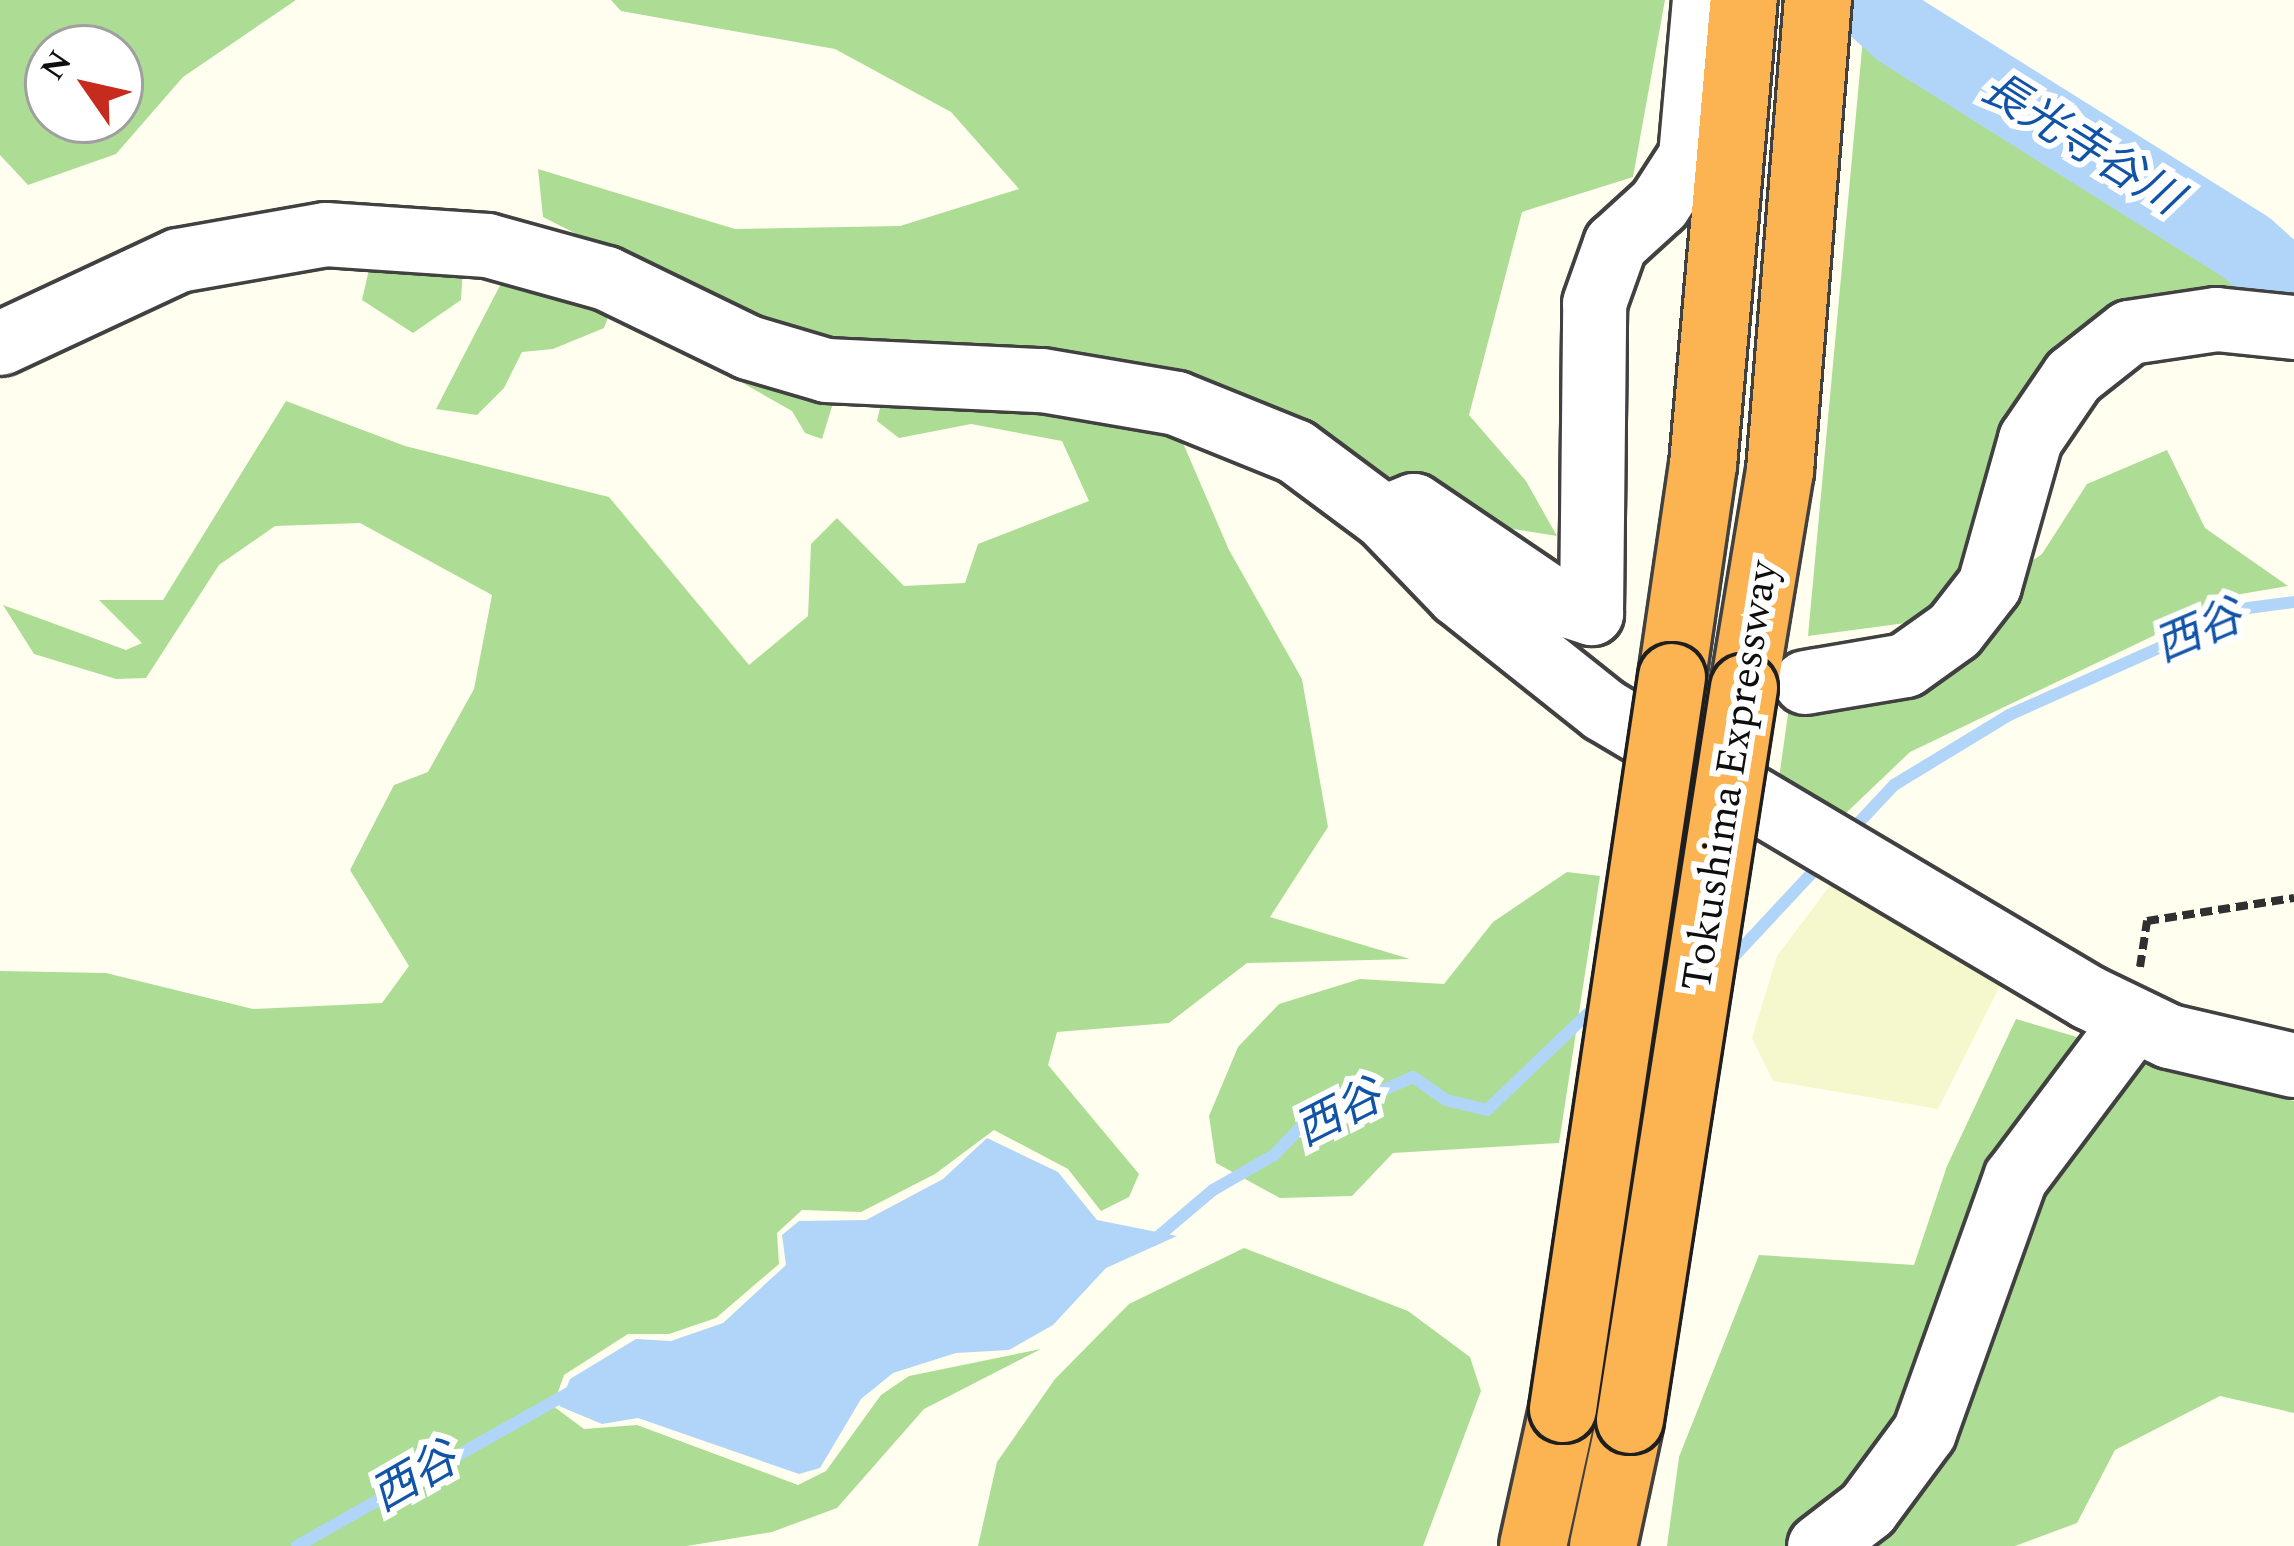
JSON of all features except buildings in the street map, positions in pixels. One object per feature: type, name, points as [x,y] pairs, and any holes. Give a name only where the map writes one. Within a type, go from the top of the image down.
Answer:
[{"type":"highway","name":"Tokushima Expressway","points":[[1533,1546],[1563,1409],[1672,677],[1724,248],[1744,0]]},
{"type":"highway","name":"Tokushima Expressway","points":[[1604,1546],[1775,685],[1780,471],[1818,0]]},
{"type":"street","points":[[1384,517],[1414,505],[1557,602],[1592,613],[1594,302],[1615,244],[1659,204],[1690,156],[1704,0]]},
{"type":"street","points":[[0,343],[178,260],[326,234],[487,244],[605,278],[748,347],[826,370],[1042,380],[1176,403],[1294,451],[1384,517],[1458,594],[1604,710],[2110,1010],[2294,1065]]},
{"type":"street","points":[[1775,685],[1905,665],[1954,630],[1989,585],[2030,439],[2074,376],[2129,332],[2216,319],[2294,327]]},
{"type":"street","points":[[1819,1546],[1867,1509],[1924,1432],[2014,1178],[2110,1010]]},
{"type":"path","points":[[2110,1010],[2147,921],[2294,898]]},
{"type":"green space","points":[[0,0],[296,0],[183,77],[144,122],[144,24],[24,24],[24,144],[125,144],[116,154],[28,185],[0,155]]},
{"type":"green space","points":[[611,0],[1665,0],[1633,177],[1522,212],[1469,415],[1526,481],[1557,536],[1513,529],[1383,480],[1295,420],[1097,355],[804,336],[701,297],[543,217],[538,169],[735,229],[900,226],[1019,189],[951,112],[835,49],[621,11]]},
{"type":"green space","points":[[1863,38],[2210,250],[2272,305],[2130,313],[1963,591],[1921,621],[1808,636]]},
{"type":"green space","points":[[370,265],[463,265],[461,300],[413,333],[362,300]]},
{"type":"green space","points":[[506,274],[614,301],[604,328],[553,349],[522,352],[504,388],[477,415],[436,409]]},
{"type":"green space","points":[[694,340],[837,390],[822,439],[805,433],[792,411],[706,362]]},
{"type":"green space","points":[[884,390],[1110,411],[1180,436],[1229,550],[1302,679],[1328,827],[1270,917],[1410,959],[1247,963],[1169,1023],[1057,1032],[1048,1065],[1139,1174],[1129,1197],[1101,1211],[1068,1169],[994,1130],[935,1174],[861,1212],[802,1210],[777,1233],[779,1264],[716,1318],[669,1334],[628,1334],[564,1375],[553,1406],[584,1429],[637,1425],[798,1485],[826,1471],[881,1395],[909,1376],[1041,1349],[924,1409],[837,1508],[772,1532],[687,1546],[0,1546],[0,971],[106,973],[253,1009],[382,1003],[409,966],[350,870],[394,785],[428,772],[474,689],[492,595],[360,523],[275,526],[219,565],[146,678],[116,679],[34,654],[3,605],[126,650],[142,643],[99,600],[163,600],[286,401],[405,446],[609,497],[749,665],[808,616],[811,544],[837,518],[904,586],[965,583],[978,544],[1089,501],[1062,441],[971,424],[899,438],[877,421]]},
{"type":"green space","points":[[2167,450],[2205,528],[2288,586],[2241,594],[1910,752],[1845,814],[1779,778],[1790,700],[2002,581],[2042,554],[2087,484]]},
{"type":"green space","points":[[1567,872],[1600,876],[1559,1143],[1393,1153],[1352,1196],[1280,1198],[1216,1163],[1209,1116],[1238,1047],[1279,1004],[1360,979],[1444,984],[1493,922]]},
{"type":"green space","points":[[1835,879],[2002,982],[1938,1109],[1773,1081],[1752,1038],[1777,956]]},
{"type":"green space","points":[[2016,1019],[2294,1101],[2294,1413],[2220,1396],[2115,1450],[2077,1523],[2015,1546],[1667,1546],[1679,1457],[1759,1255],[1914,1265],[1947,1166]]},
{"type":"green space","points":[[1244,1248],[1408,1311],[1470,1357],[1481,1391],[1423,1546],[978,1546],[997,1462],[1055,1379],[1129,1304]]},
{"type":"water","points":[[987,1138],[1058,1172],[1097,1220],[1177,1236],[1106,1268],[1053,1325],[1009,1350],[956,1353],[893,1373],[861,1399],[820,1468],[799,1474],[638,1418],[602,1424],[559,1406],[570,1379],[636,1339],[671,1341],[723,1323],[786,1265],[782,1235],[799,1221],[866,1220],[943,1179]]},
{"type":"waterway","name":"長光寺谷川","points":[[1867,0],[1900,30],[2246,247],[2294,290]]},
{"type":"waterway","name":"西谷","points":[[1849,833],[1894,785],[2009,715],[2248,608],[2294,602]]},
{"type":"waterway","name":"西谷","points":[[1727,964],[1823,861]]},
{"type":"waterway","name":"西谷","points":[[1154,1240],[1213,1190],[1274,1155],[1303,1125],[1413,1077],[1446,1100],[1487,1110],[1600,1002]]},
{"type":"waterway","name":"西谷","points":[[297,1546],[577,1388]]}]
